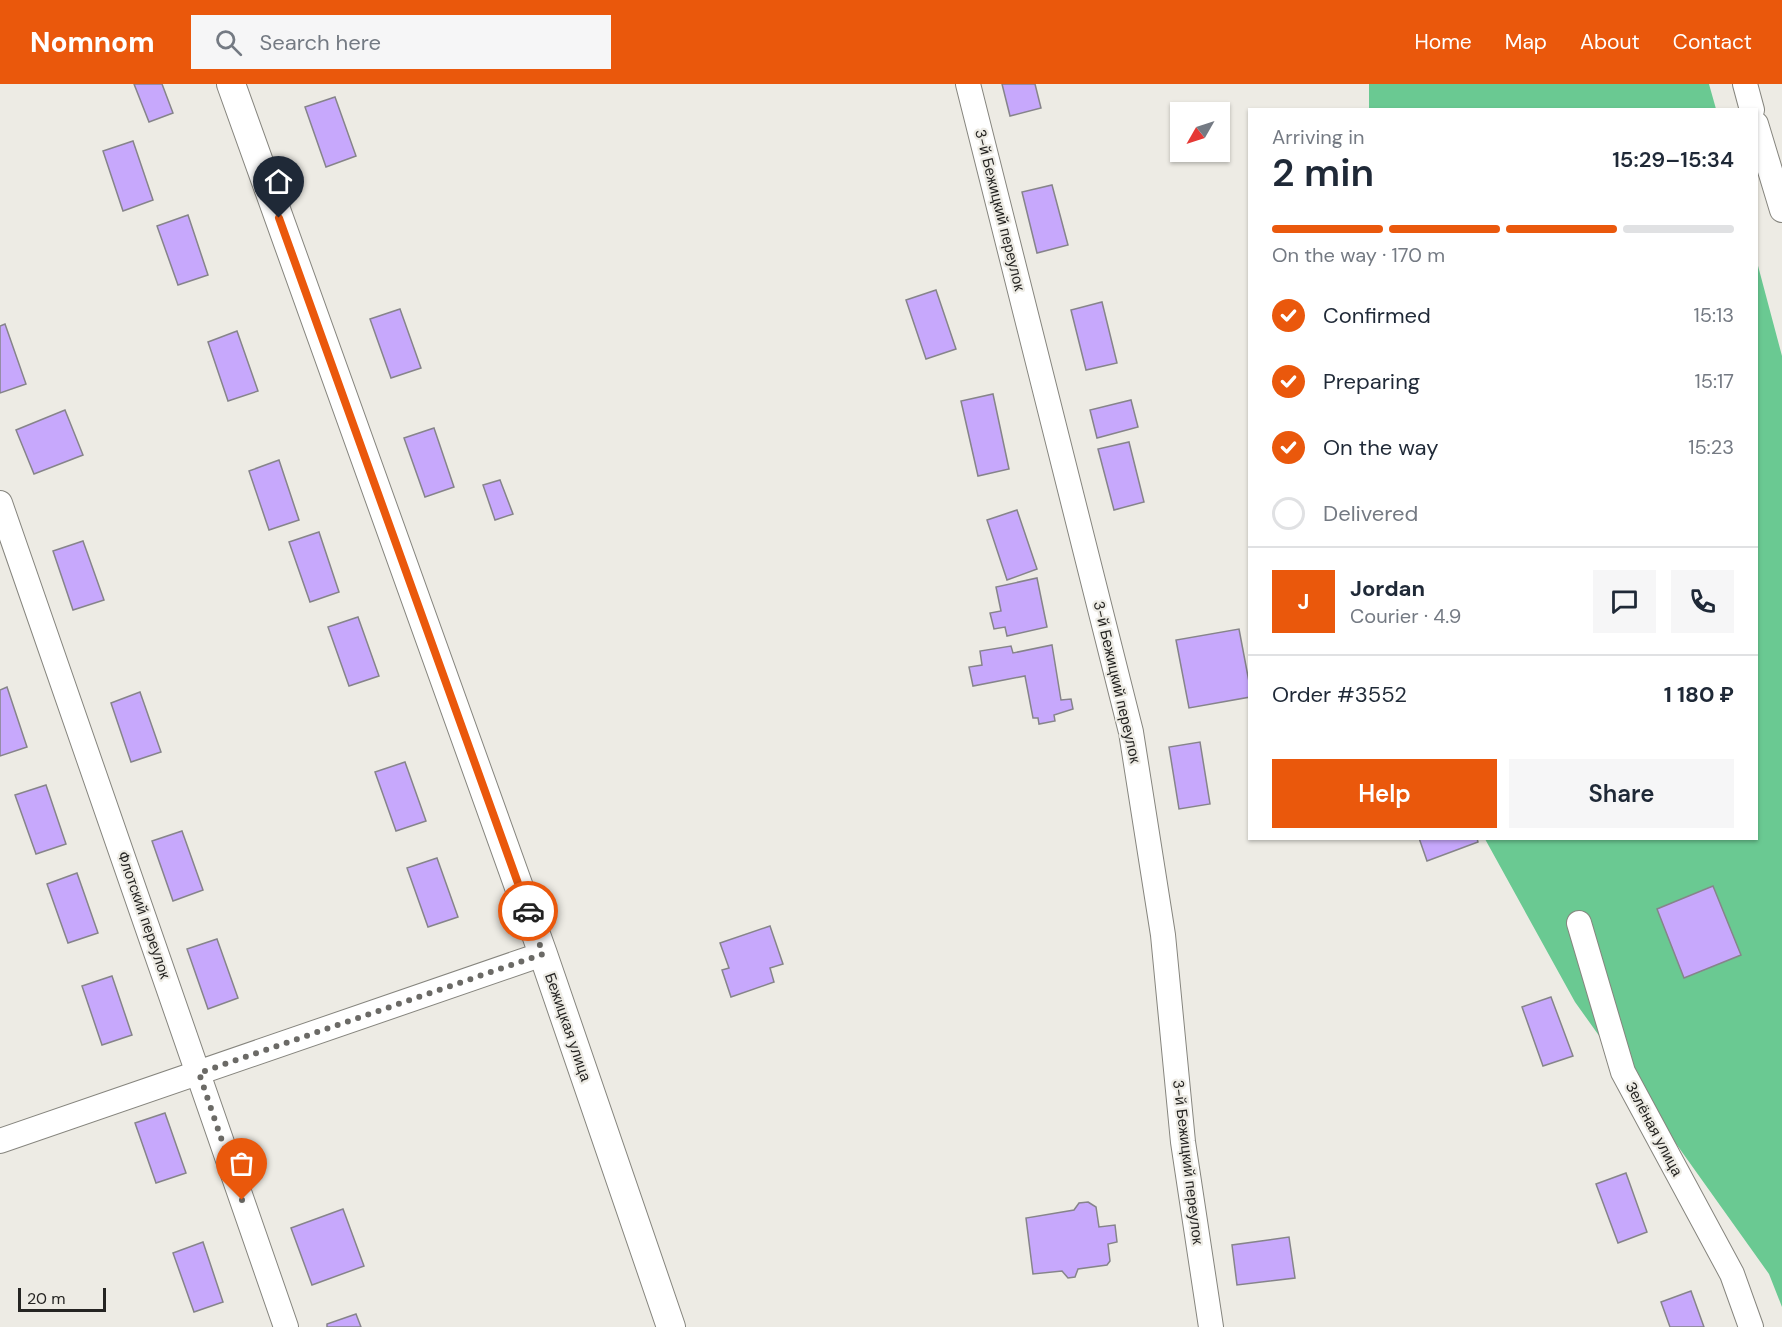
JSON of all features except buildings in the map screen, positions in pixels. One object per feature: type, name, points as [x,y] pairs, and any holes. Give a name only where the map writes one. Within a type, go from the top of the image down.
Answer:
[{"type":"street","name":"Бежицкая улица","points":[[231,84],[543,954],[671,1327]]},
{"type":"street","name":"3-й Бежицкий переулок","points":[[968,84],[1131,732],[1163,935],[1183,1142],[1211,1327]]},
{"type":"street","points":[[1745,84],[1751,108]]},
{"type":"street","points":[[1758,131],[1782,210]]},
{"type":"street","name":"Флотский переулок","points":[[0,503],[286,1327]]},
{"type":"street","name":"Зелёная улица","points":[[1579,923],[1623,1072],[1732,1274],[1751,1327]]},
{"type":"street","points":[[0,1141],[543,954]]},
{"type":"green space","points":[[1369,84],[1709,84],[1716,108],[1369,108]]},
{"type":"green space","points":[[1758,266],[1782,356],[1782,1307],[1769,1274],[1575,1002],[1486,840],[1758,840]]},
{"type":"way so far","points":[[242,1200],[199,1073],[543,954],[528,911]]},
{"type":"route","points":[[279,218],[528,911]]}]
